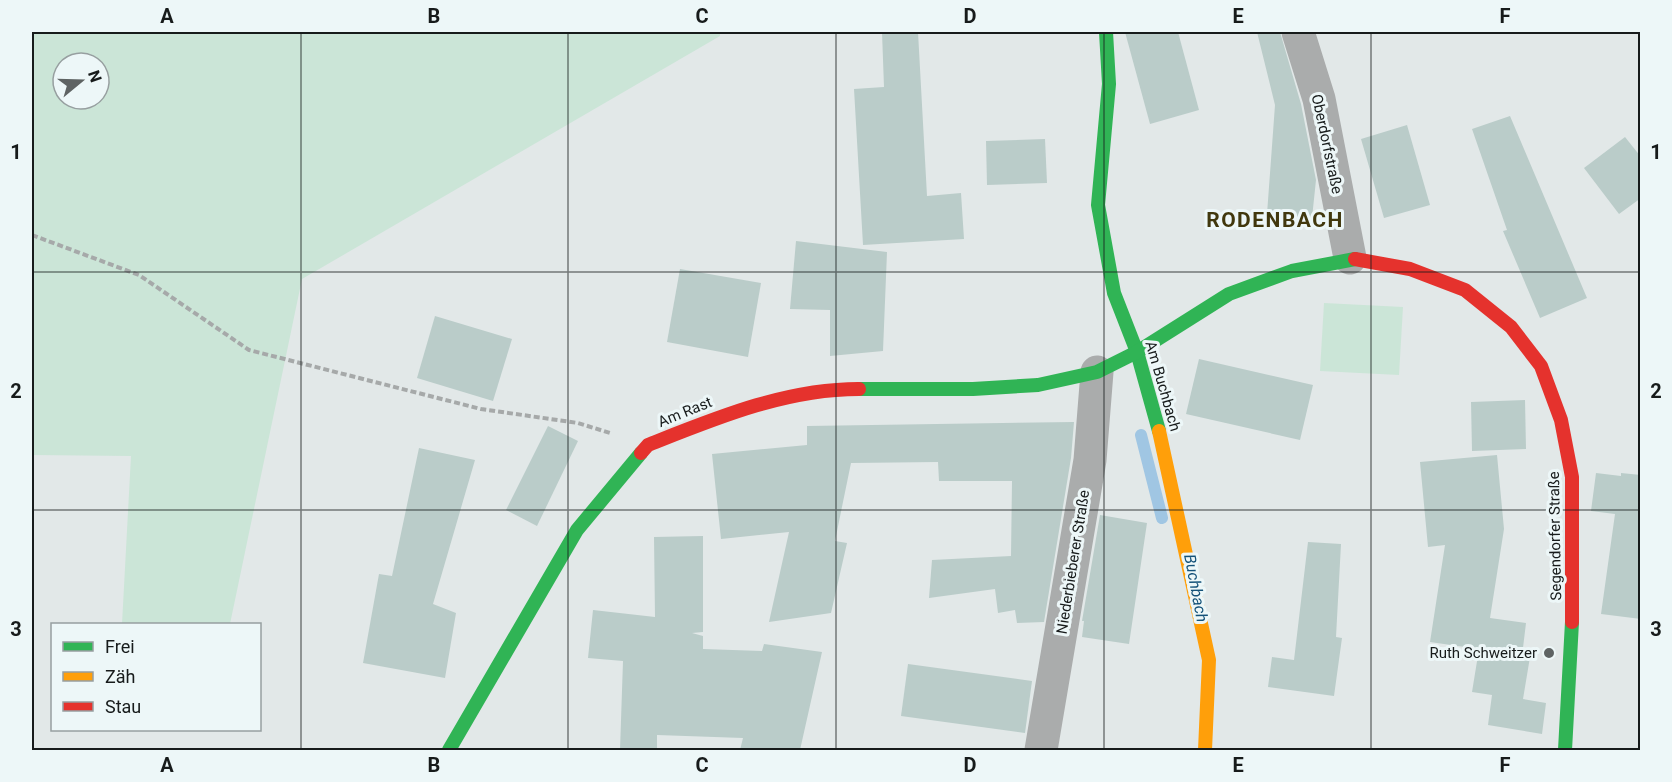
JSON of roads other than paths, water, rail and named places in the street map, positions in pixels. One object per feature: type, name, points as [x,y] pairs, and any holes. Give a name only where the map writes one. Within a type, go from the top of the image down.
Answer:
[{"type":"street","name":"Am Buchbach","points":[[1106,32],[1109,84],[1098,205],[1114,293],[1137,351],[1156,418],[1209,660],[1205,750]]},
{"type":"street","name":"Oberdorfstraße","points":[[1298,32],[1319,99],[1350,258]]},
{"type":"street","name":"Segendorfer Straße","points":[[1097,372],[1137,351],[1230,294],[1292,271],[1350,258],[1410,269],[1465,290],[1511,327],[1541,366],[1561,420],[1572,477],[1573,601],[1565,750]]},
{"type":"street","name":"Am Rast","points":[[449,750],[577,530],[648,445],[740,408],[835,389],[973,389],[1027,385],[1097,372]]},
{"type":"street","name":"Niederbieberer Straße","points":[[1041,750],[1090,460],[1097,372]]},
{"type":"waterway","name":"Buchbach","points":[[1141,435],[1162,518]]},
{"type":"place","name":"Ruth Schweitzer","points":[[1549,653]]},
{"type":"district","name":"RODENBACH","points":[[1275,220]]}]
